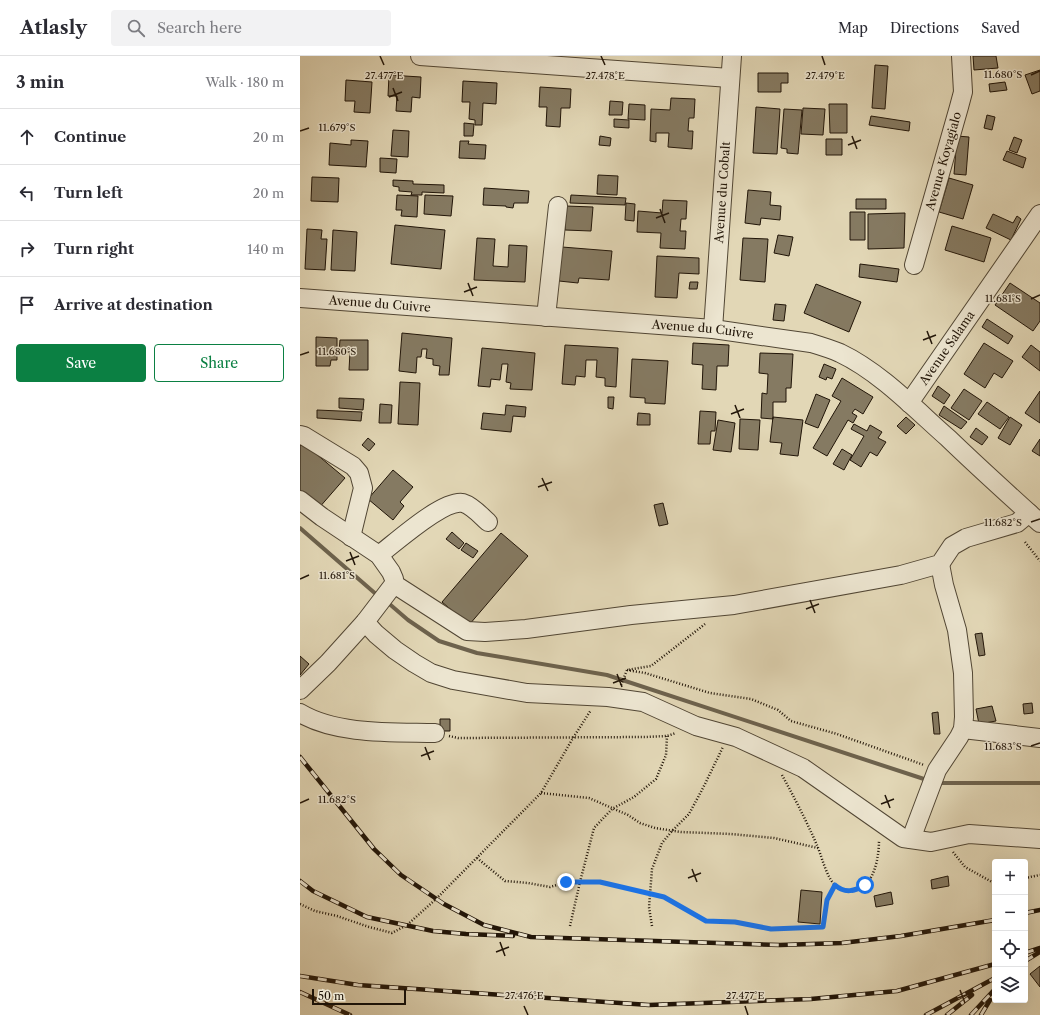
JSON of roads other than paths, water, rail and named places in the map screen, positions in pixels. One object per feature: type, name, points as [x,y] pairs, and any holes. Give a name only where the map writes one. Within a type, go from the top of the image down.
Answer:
[{"type":"street","points":[[420,56],[730,78]]},
{"type":"street","name":"Avenue du Cobalt","points":[[713,329],[732,56]]},
{"type":"street","name":"Avenue Koyagialo","points":[[914,265],[959,107],[962,92],[961,56]]},
{"type":"street","points":[[546,316],[558,206]]},
{"type":"street","name":"Avenue Salama","points":[[909,403],[1040,214]]},
{"type":"street","name":"Avenue du Cuivre","points":[[300,298],[713,329],[811,343],[826,347],[841,353],[856,362],[909,403],[1034,518]]},
{"type":"street","points":[[300,435],[353,466],[359,473],[363,488],[351,537]]},
{"type":"street","points":[[300,500],[379,556],[391,572],[394,579],[394,584],[365,622],[328,663],[300,690]]},
{"type":"street","points":[[379,556],[436,511],[453,504],[459,503],[469,506],[488,522]]},
{"type":"street","points":[[394,584],[467,631],[485,632],[526,629],[631,615],[734,605],[901,575],[940,564],[952,546],[966,538],[1034,518]]},
{"type":"street","points":[[911,839],[937,770],[963,729],[963,673],[957,630],[944,585],[940,564]]},
{"type":"street","points":[[365,622],[376,634],[395,650],[431,673],[453,680],[527,693],[609,697],[642,702],[696,726],[727,735],[761,748],[803,768],[903,838],[931,842],[969,834],[1040,839]]},
{"type":"street","points":[[300,713],[310,720],[354,730],[435,733]]},
{"type":"street","points":[[963,729],[1040,738]]},
{"type":"waterway","points":[[300,528],[377,595]]},
{"type":"waterway","points":[[386,601],[408,620],[439,641],[477,653],[607,675],[927,780]]},
{"type":"waterway","points":[[938,783],[1040,783]]},
{"type":"railway","points":[[300,757],[374,849],[401,875],[444,904],[484,925],[531,937],[780,945],[842,943],[901,936],[992,921]]},
{"type":"railway","points":[[300,881],[313,891],[367,917],[433,931],[513,936]]},
{"type":"railway","points":[[1028,912],[1040,910]]},
{"type":"railway","points":[[1028,952],[1040,948]]},
{"type":"railway","points":[[1028,959],[1040,952]]},
{"type":"railway","points":[[300,976],[358,985],[649,1005],[811,999],[897,991],[992,965]]},
{"type":"railway","points":[[926,1015],[992,980]]},
{"type":"railway","points":[[300,992],[350,1015]]},
{"type":"railway","points":[[971,1015],[992,992]]},
{"type":"railway","points":[[947,1015],[972,995]]},
{"type":"railway","points":[[981,1015],[990,1000]]}]
